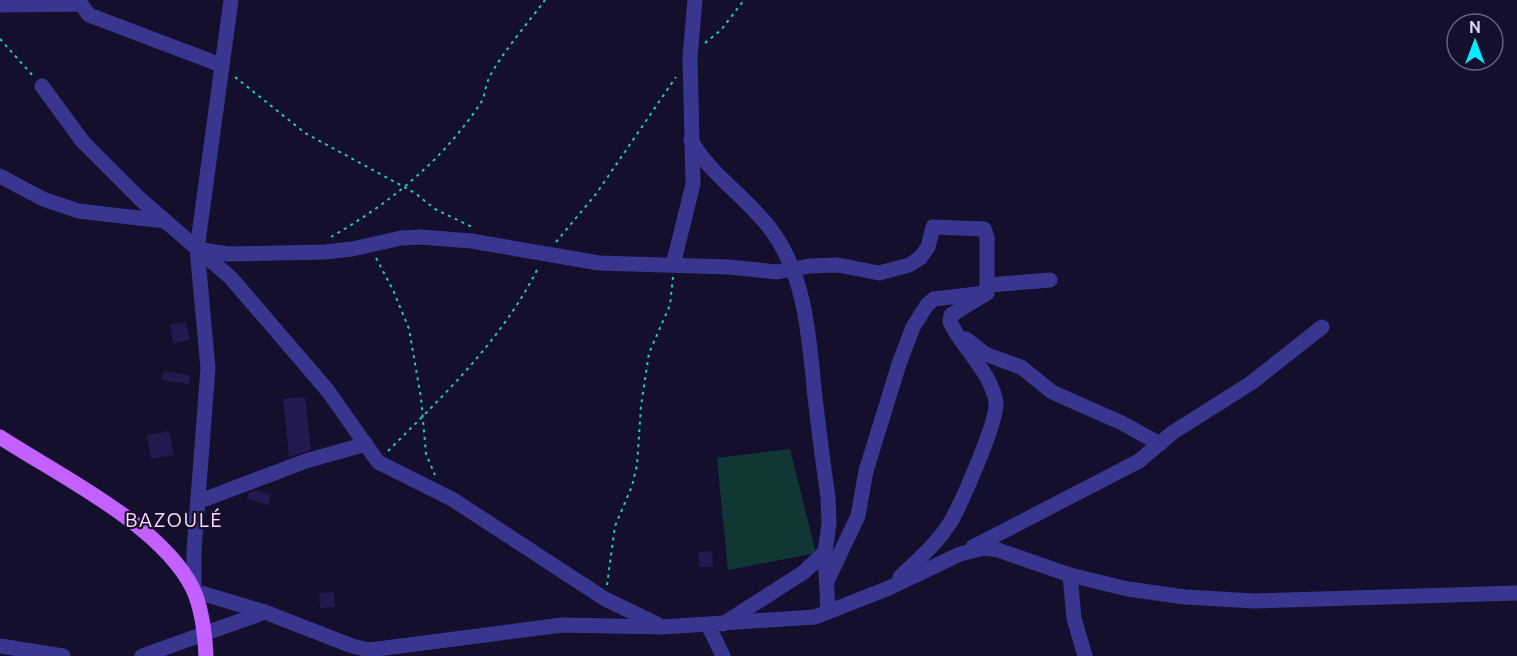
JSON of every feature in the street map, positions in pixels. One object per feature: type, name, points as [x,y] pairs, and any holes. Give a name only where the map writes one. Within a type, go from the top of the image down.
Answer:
[{"type":"main road","points":[[0,437],[135,525],[173,558],[194,591],[204,633],[206,656]]},
{"type":"street","points":[[231,0],[197,249],[208,368],[200,501],[194,550],[194,591],[265,612],[352,646],[370,650],[562,626],[662,627],[793,620],[828,612],[889,588],[960,554],[1139,461],[1160,444],[1251,383],[1322,327]]},
{"type":"street","points":[[673,265],[693,184],[690,140],[690,57],[695,0]]},
{"type":"street","points":[[0,5],[78,2],[89,15],[221,65]]},
{"type":"street","points":[[42,86],[83,142],[165,220],[231,278],[328,391],[378,462],[452,499],[605,599],[662,627]]},
{"type":"street","points":[[690,140],[698,153],[773,231],[794,270],[807,329],[828,497],[829,525],[825,552],[828,612]]},
{"type":"street","points":[[0,176],[43,199],[78,211],[165,220]]},
{"type":"street","points":[[197,249],[228,255],[343,251],[401,238],[421,237],[471,242],[599,263],[777,272],[821,265],[879,273],[909,265],[925,253],[933,227],[984,229],[987,237],[985,250],[988,289]]},
{"type":"street","points":[[826,581],[858,516],[866,471],[898,364],[913,327],[927,305],[934,299],[1050,280]]},
{"type":"street","points":[[889,588],[950,523],[975,468],[996,411],[993,392],[954,329],[951,315],[988,289]]},
{"type":"street","points":[[954,329],[985,354],[1021,367],[1052,392],[1129,426],[1160,444]]},
{"type":"street","points":[[200,501],[306,461],[366,444]]},
{"type":"street","points":[[960,554],[984,548],[998,550],[1070,575],[1128,589],[1185,597],[1254,601],[1517,593]]},
{"type":"street","points":[[716,624],[804,572],[825,552]]},
{"type":"street","points":[[1070,575],[1074,618],[1085,656]]},
{"type":"street","points":[[142,656],[265,612]]},
{"type":"street","points":[[716,624],[723,656]]},
{"type":"street","points":[[0,646],[63,656]]},
{"type":"path","points":[[330,238],[371,213],[404,188],[419,176],[446,147],[482,102],[489,78],[545,0]]},
{"type":"path","points":[[378,462],[423,417],[506,325],[546,254],[596,194],[690,57],[721,30],[744,0]]},
{"type":"path","points":[[0,39],[42,86]]},
{"type":"path","points":[[221,65],[305,133],[404,188],[435,209],[474,228]]},
{"type":"path","points":[[369,245],[393,290],[409,329],[423,417],[426,454],[439,480]]},
{"type":"path","points":[[605,599],[615,526],[633,486],[637,465],[640,406],[649,353],[670,305],[673,265]]},
{"type":"green space","points":[[790,449],[816,553],[728,570],[717,458]]},
{"type":"building","points":[[186,322],[190,340],[173,343],[170,325]]},
{"type":"building","points":[[164,371],[190,375],[189,384],[162,380]]},
{"type":"building","points":[[305,397],[311,450],[289,457],[283,399]]},
{"type":"building","points":[[169,431],[174,455],[151,459],[147,435]]},
{"type":"building","points":[[256,490],[271,495],[268,505],[247,499],[249,493]]},
{"type":"building","points":[[712,551],[713,567],[699,567],[698,552]]},
{"type":"building","points":[[334,592],[335,607],[320,608],[319,593]]},
{"type":"district","name":"BAZOULÉ","points":[[174,519]]}]
